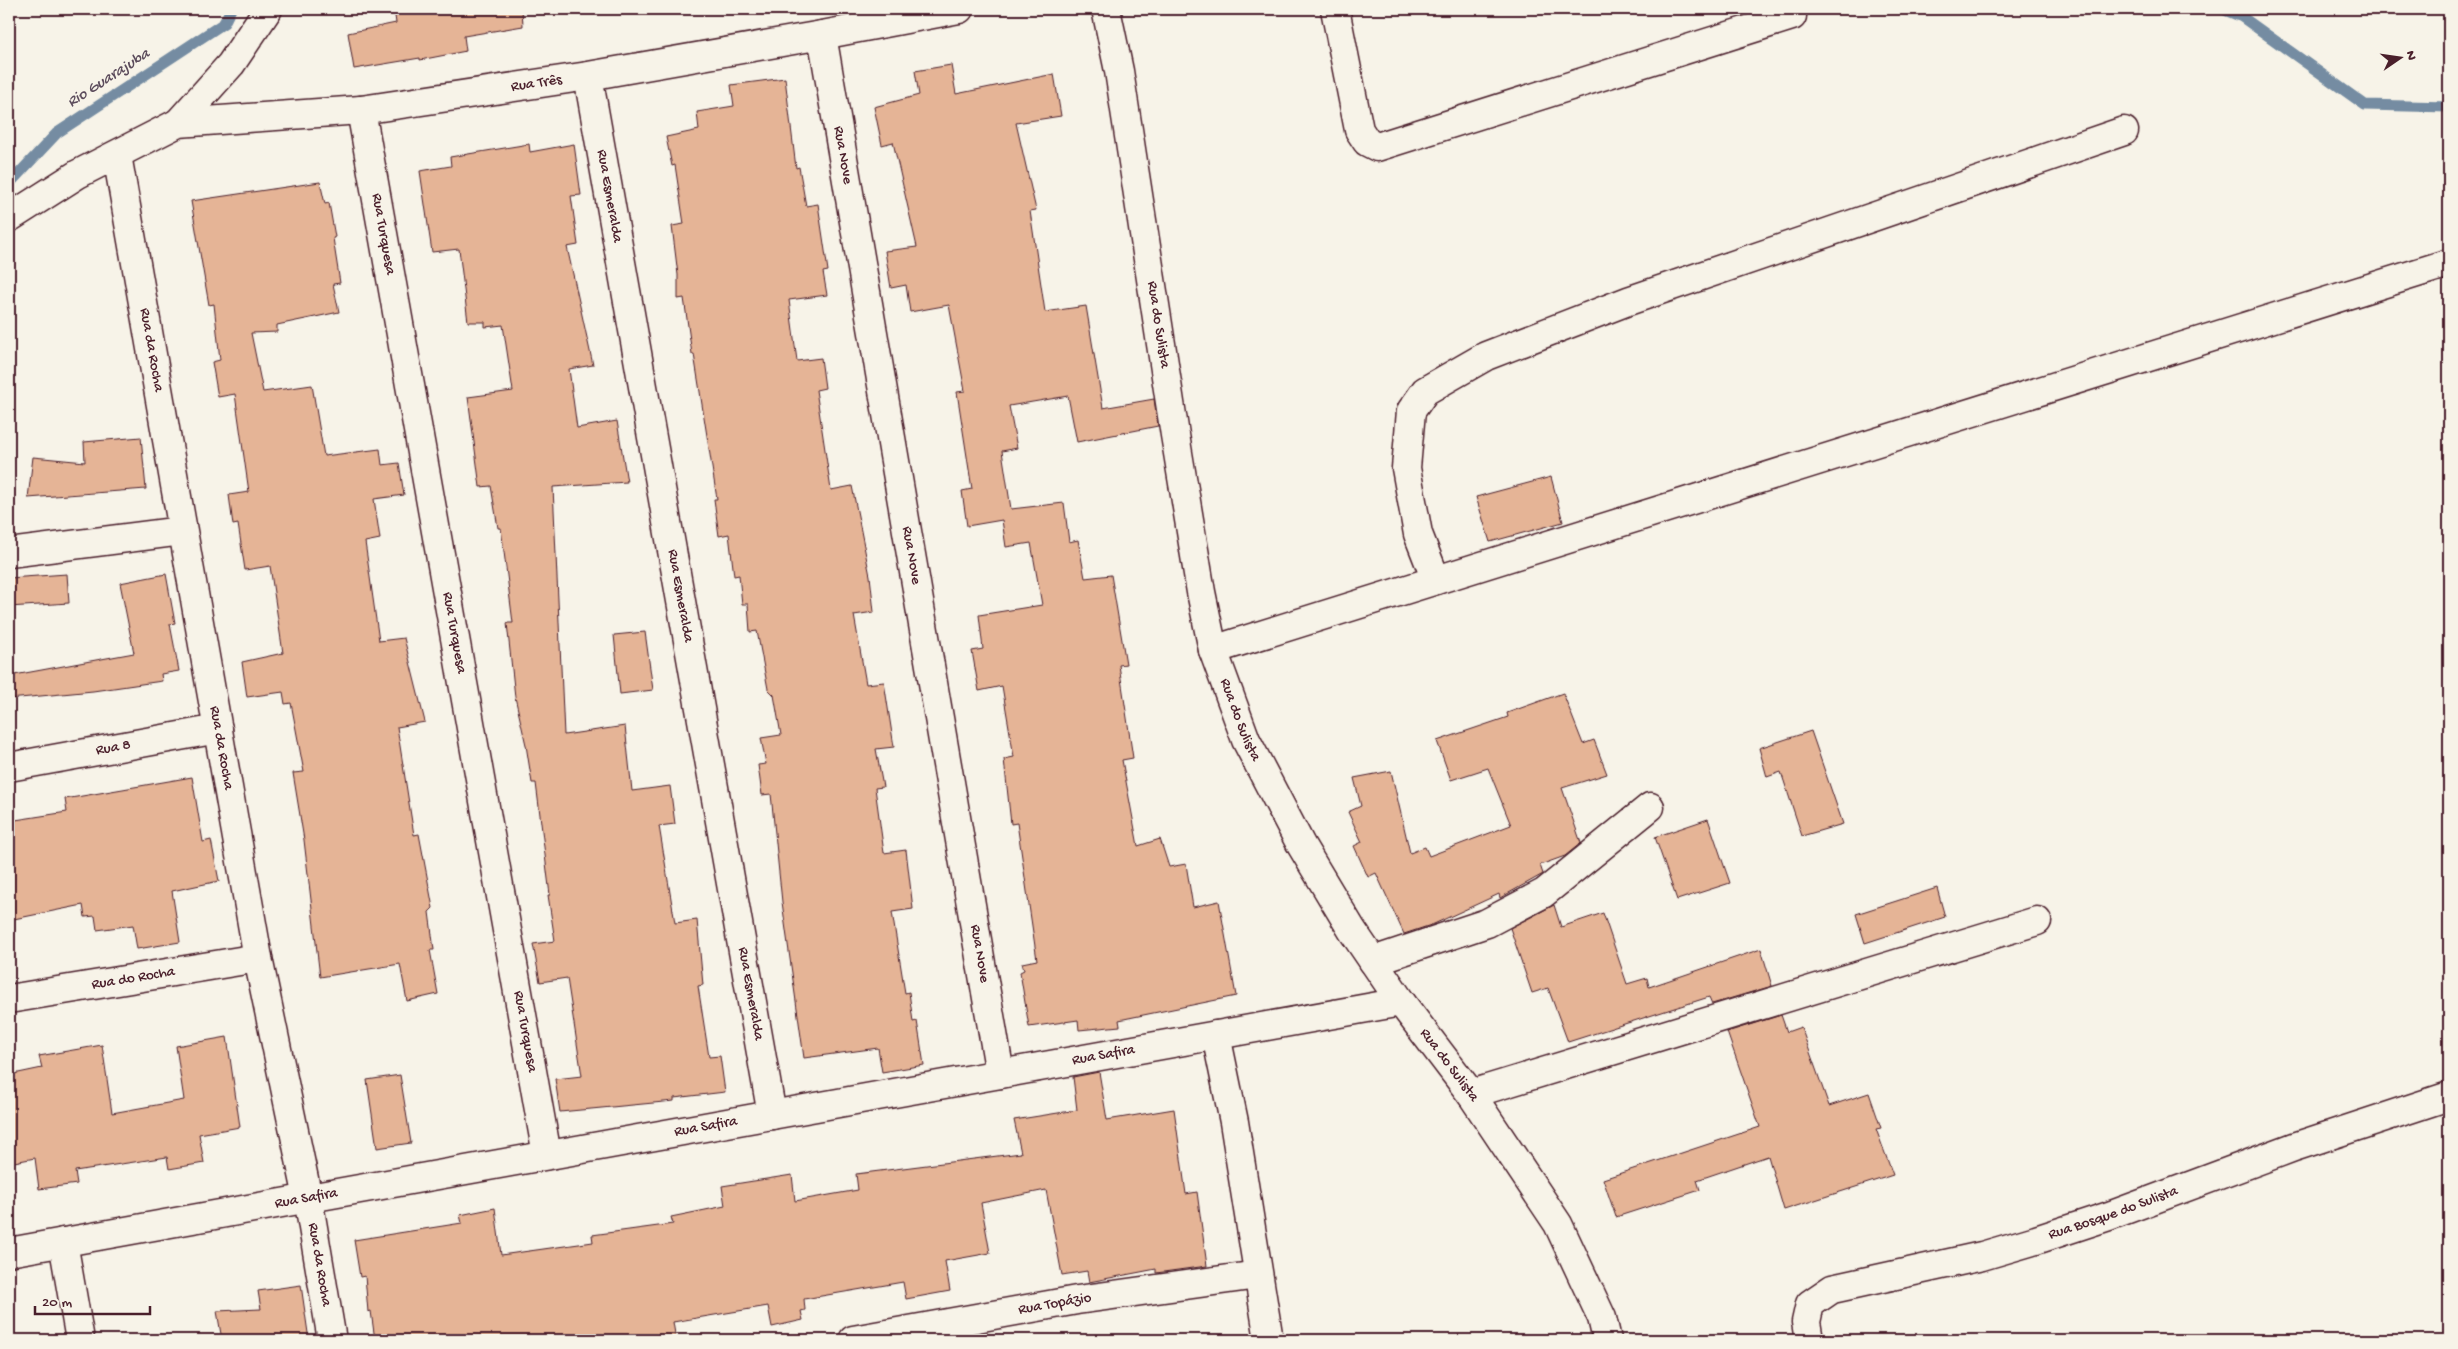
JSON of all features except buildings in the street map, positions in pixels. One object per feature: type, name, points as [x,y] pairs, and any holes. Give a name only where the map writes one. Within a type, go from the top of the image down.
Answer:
[{"type":"street","points":[[178,122],[231,64],[268,9]]},
{"type":"street","name":"Rua Três","points":[[9,218],[78,174],[178,122],[361,110],[588,76],[959,9]]},
{"type":"street","name":"Rua do Sulista","points":[[1106,9],[1119,71],[1175,435],[1213,650],[1246,740],[1301,845],[1352,930],[1401,1002],[1471,1094],[1558,1224],[1602,1318],[1607,1340]]},
{"type":"street","points":[[1335,9],[1359,130],[1367,142],[1378,147],[1792,16]]},
{"type":"street","name":"Rua Nove","points":[[822,35],[1000,1074]]},
{"type":"street","name":"Rua Esmeralda","points":[[588,76],[772,1115]]},
{"type":"street","name":"Rua Turquesa","points":[[361,110],[547,1155]]},
{"type":"street","points":[[1436,580],[1418,534],[1406,468],[1411,411],[1425,392],[1486,356],[1628,301],[2124,131]]},
{"type":"street","name":"Rua da Rocha","points":[[117,155],[258,958],[308,1198],[332,1340]]},
{"type":"street","points":[[1213,650],[2449,263]]},
{"type":"street","points":[[9,553],[182,532]]},
{"type":"street","name":"Rua 8","points":[[9,767],[218,729]]},
{"type":"street","points":[[1373,961],[1487,923],[1544,893],[1650,807]]},
{"type":"street","points":[[1471,1094],[2037,921]]},
{"type":"street","name":"Rua do Rocha","points":[[9,999],[258,958]]},
{"type":"street","name":"Rua Safira","points":[[9,1252],[1401,1002]]},
{"type":"street","points":[[1216,1035],[1234,1122],[1269,1340]]},
{"type":"street","name":"Rua Bosque do Sulista","points":[[1809,1340],[1806,1322],[1810,1304],[1832,1289],[1982,1256],[2036,1240],[2303,1144],[2449,1096]]},
{"type":"street","points":[[63,1242],[80,1340]]},
{"type":"street","name":"Rua Topázio","points":[[853,1340],[1077,1300],[1258,1274]]},
{"type":"waterway","name":"Rio Guarajuba","points":[[9,184],[57,133],[224,23],[231,9]]},
{"type":"waterway","points":[[2222,9],[2242,17],[2365,105],[2449,107]]}]
